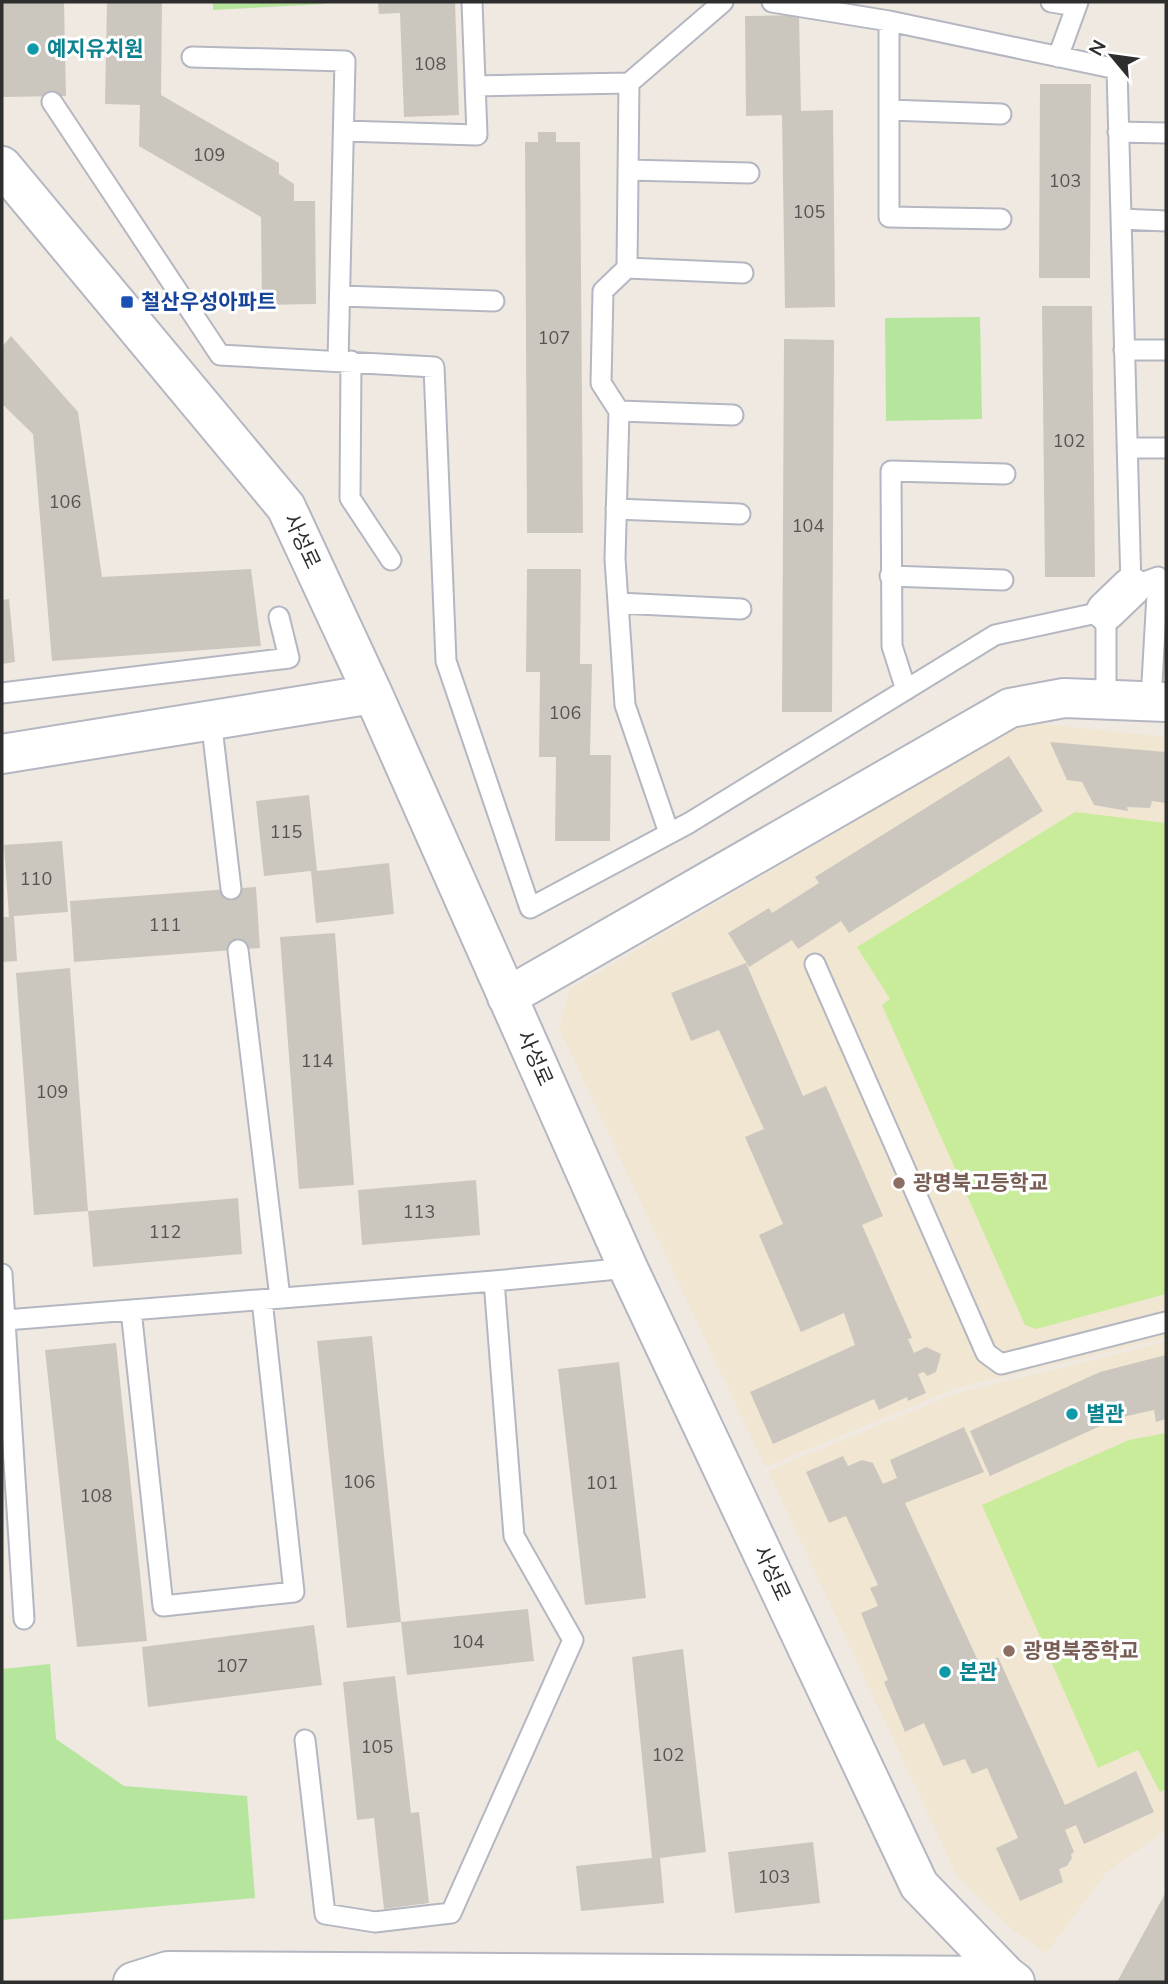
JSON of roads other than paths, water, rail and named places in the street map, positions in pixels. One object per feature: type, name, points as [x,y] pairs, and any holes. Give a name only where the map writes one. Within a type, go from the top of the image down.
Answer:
[{"type":"street","name":"사성로","points":[[2,166],[286,507],[373,694],[628,1268],[919,1885],[1011,1979]]},
{"type":"street","points":[[2,754],[373,694]]},
{"type":"street","points":[[508,998],[1010,708],[1064,698],[1159,701]]},
{"type":"street","points":[[133,1982],[168,1971],[1011,1979]]},
{"type":"lane","points":[[344,131],[477,135],[472,2]]},
{"type":"lane","points":[[475,86],[629,83],[723,2]]},
{"type":"lane","points":[[772,2],[889,21],[1117,69],[1127,448],[1140,588],[1159,701]]},
{"type":"lane","points":[[1051,2],[1077,4],[1058,57]]},
{"type":"lane","points":[[889,21],[889,217],[1001,219]]},
{"type":"lane","points":[[192,57],[345,61],[340,296],[350,498],[391,560]]},
{"type":"lane","points":[[629,83],[626,268],[603,291],[601,383],[619,411],[615,559],[625,705],[669,833]]},
{"type":"lane","points":[[52,102],[220,355],[434,367],[446,661],[530,908],[669,833],[995,635],[1140,588]]},
{"type":"lane","points":[[889,110],[1001,114]]},
{"type":"lane","points":[[1118,132],[1166,133]]},
{"type":"lane","points":[[628,170],[749,173]]},
{"type":"lane","points":[[1121,219],[1166,221]]},
{"type":"lane","points":[[626,268],[743,273]]},
{"type":"lane","points":[[340,296],[494,301]]},
{"type":"lane","points":[[1124,350],[1166,349]]},
{"type":"lane","points":[[619,411],[733,415]]},
{"type":"lane","points":[[1127,448],[1166,448]]},
{"type":"lane","points":[[906,690],[892,646],[891,471],[1005,474]]},
{"type":"lane","points":[[616,509],[740,514]]},
{"type":"lane","points":[[890,576],[1003,580]]},
{"type":"lane","points":[[1106,698],[1140,588]]},
{"type":"lane","points":[[618,603],[741,608]]},
{"type":"lane","points":[[2,693],[289,658],[279,617]]},
{"type":"lane","points":[[211,719],[231,889]]},
{"type":"lane","points":[[131,1310],[163,1606],[294,1591],[239,950]]},
{"type":"lane","points":[[815,964],[986,1353],[1001,1364],[1166,1322]]},
{"type":"lane","points":[[6,1320],[628,1268]]},
{"type":"lane","points":[[2,1274],[24,1619]]},
{"type":"lane","points":[[305,1741],[325,1914],[375,1922],[451,1913],[573,1640],[514,1536],[494,1281]]},
{"type":"place","name":"예지유치원","points":[[33,49]]},
{"type":"place","name":"철산우성아파트","points":[[127,302]]},
{"type":"place","name":"광명북고등학교","points":[[899,1183]]},
{"type":"place","name":"별관","points":[[1072,1414]]},
{"type":"place","name":"광명북중학교","points":[[1009,1651]]},
{"type":"place","name":"본관","points":[[945,1672]]}]
